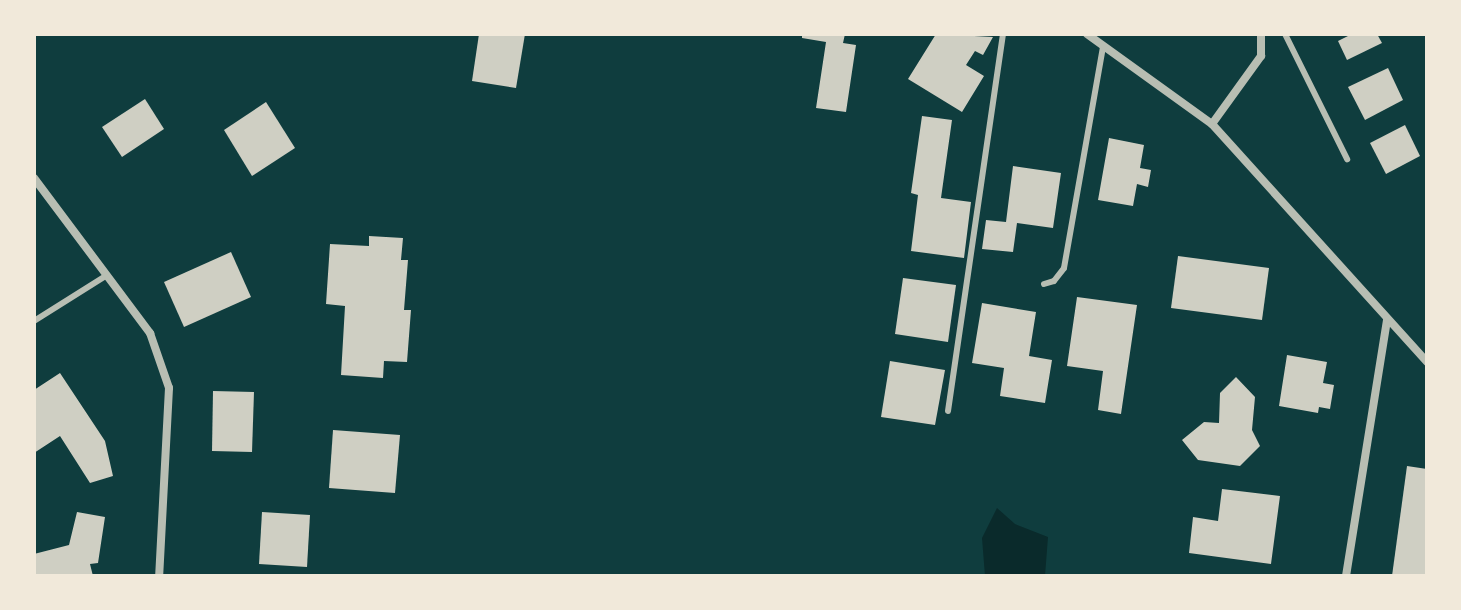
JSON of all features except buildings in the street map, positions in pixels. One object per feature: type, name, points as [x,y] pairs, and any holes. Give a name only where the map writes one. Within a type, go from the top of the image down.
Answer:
[{"type":"street","points":[[1087,34],[1212,124],[1427,362]]},
{"type":"street","points":[[1212,124],[1261,56],[1261,34]]},
{"type":"street","points":[[34,178],[150,333],[169,388],[159,576]]},
{"type":"street","points":[[1346,576],[1387,319]]},
{"type":"lane","points":[[948,411],[1003,34]]},
{"type":"lane","points":[[1285,34],[1347,159]]},
{"type":"lane","points":[[1044,284],[1054,281],[1064,268],[1103,46]]},
{"type":"lane","points":[[34,321],[107,275]]},
{"type":"water","points":[[997,508],[1015,524],[1048,537],[1045,576],[985,576],[982,538]]}]
